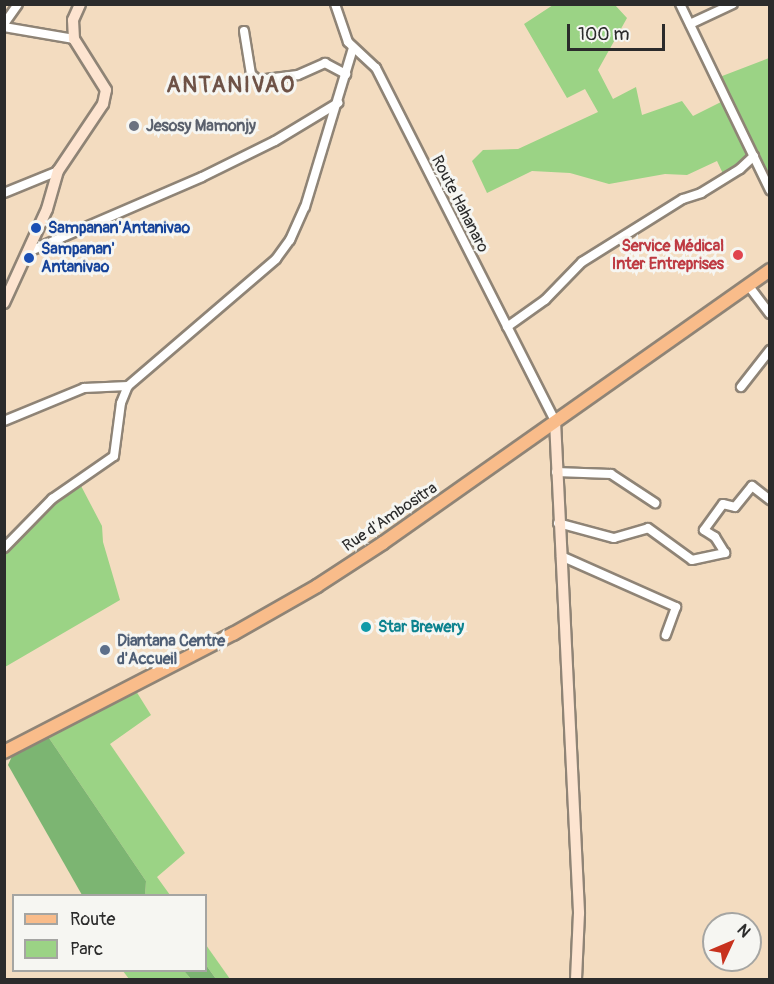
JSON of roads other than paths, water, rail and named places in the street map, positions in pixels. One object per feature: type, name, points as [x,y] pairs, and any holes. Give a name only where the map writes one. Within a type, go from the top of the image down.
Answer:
[{"type":"main road","name":"Rue d'Ambositra","points":[[4,752],[233,634],[307,592],[383,543],[770,270]]},
{"type":"street","points":[[18,4],[4,25],[74,39]]},
{"type":"street","points":[[4,303],[28,252],[58,171],[103,104],[106,90],[74,39],[73,21],[80,4]]},
{"type":"street","name":"Route Hahanaro","points":[[335,4],[353,48],[376,68],[555,421]]},
{"type":"street","points":[[680,4],[770,190]]},
{"type":"street","points":[[690,24],[733,4]]},
{"type":"street","points":[[244,31],[251,74],[258,80],[298,75],[325,63],[346,74]]},
{"type":"street","points":[[4,548],[52,499],[114,456],[121,403],[128,386],[276,259],[290,240],[305,207],[353,48]]},
{"type":"street","points":[[28,252],[213,172],[275,141],[338,103]]},
{"type":"street","points":[[507,327],[545,300],[582,262],[683,199],[701,193],[740,170],[754,156]]},
{"type":"street","points":[[4,193],[58,171]]},
{"type":"street","points":[[748,285],[770,314]]},
{"type":"street","points":[[741,387],[770,350]]},
{"type":"street","points":[[4,421],[84,388],[128,386]]},
{"type":"street","points":[[555,421],[558,523],[579,913],[576,980]]},
{"type":"street","points":[[556,472],[611,474],[655,503]]},
{"type":"street","points":[[558,523],[614,538],[648,528],[692,560],[725,553],[715,537],[704,530],[723,504],[735,507],[752,486],[770,500]]},
{"type":"street","points":[[561,556],[676,607],[666,634]]},
{"type":"place","name":"Jesosy Mamonjy","points":[[134,126]]},
{"type":"place","name":"Sampanan'Antanivao","points":[[36,228]]},
{"type":"place","name":"Service Médical Inter Entreprises","points":[[738,255]]},
{"type":"place","name":"Sampanan' Antanivao","points":[[29,258]]},
{"type":"place","name":"Star Brewery","points":[[366,627]]},
{"type":"place","name":"Diantana Centre d'Accueil","points":[[105,650]]},
{"type":"district","name":"ANTANIVAO","points":[[231,86]]}]
